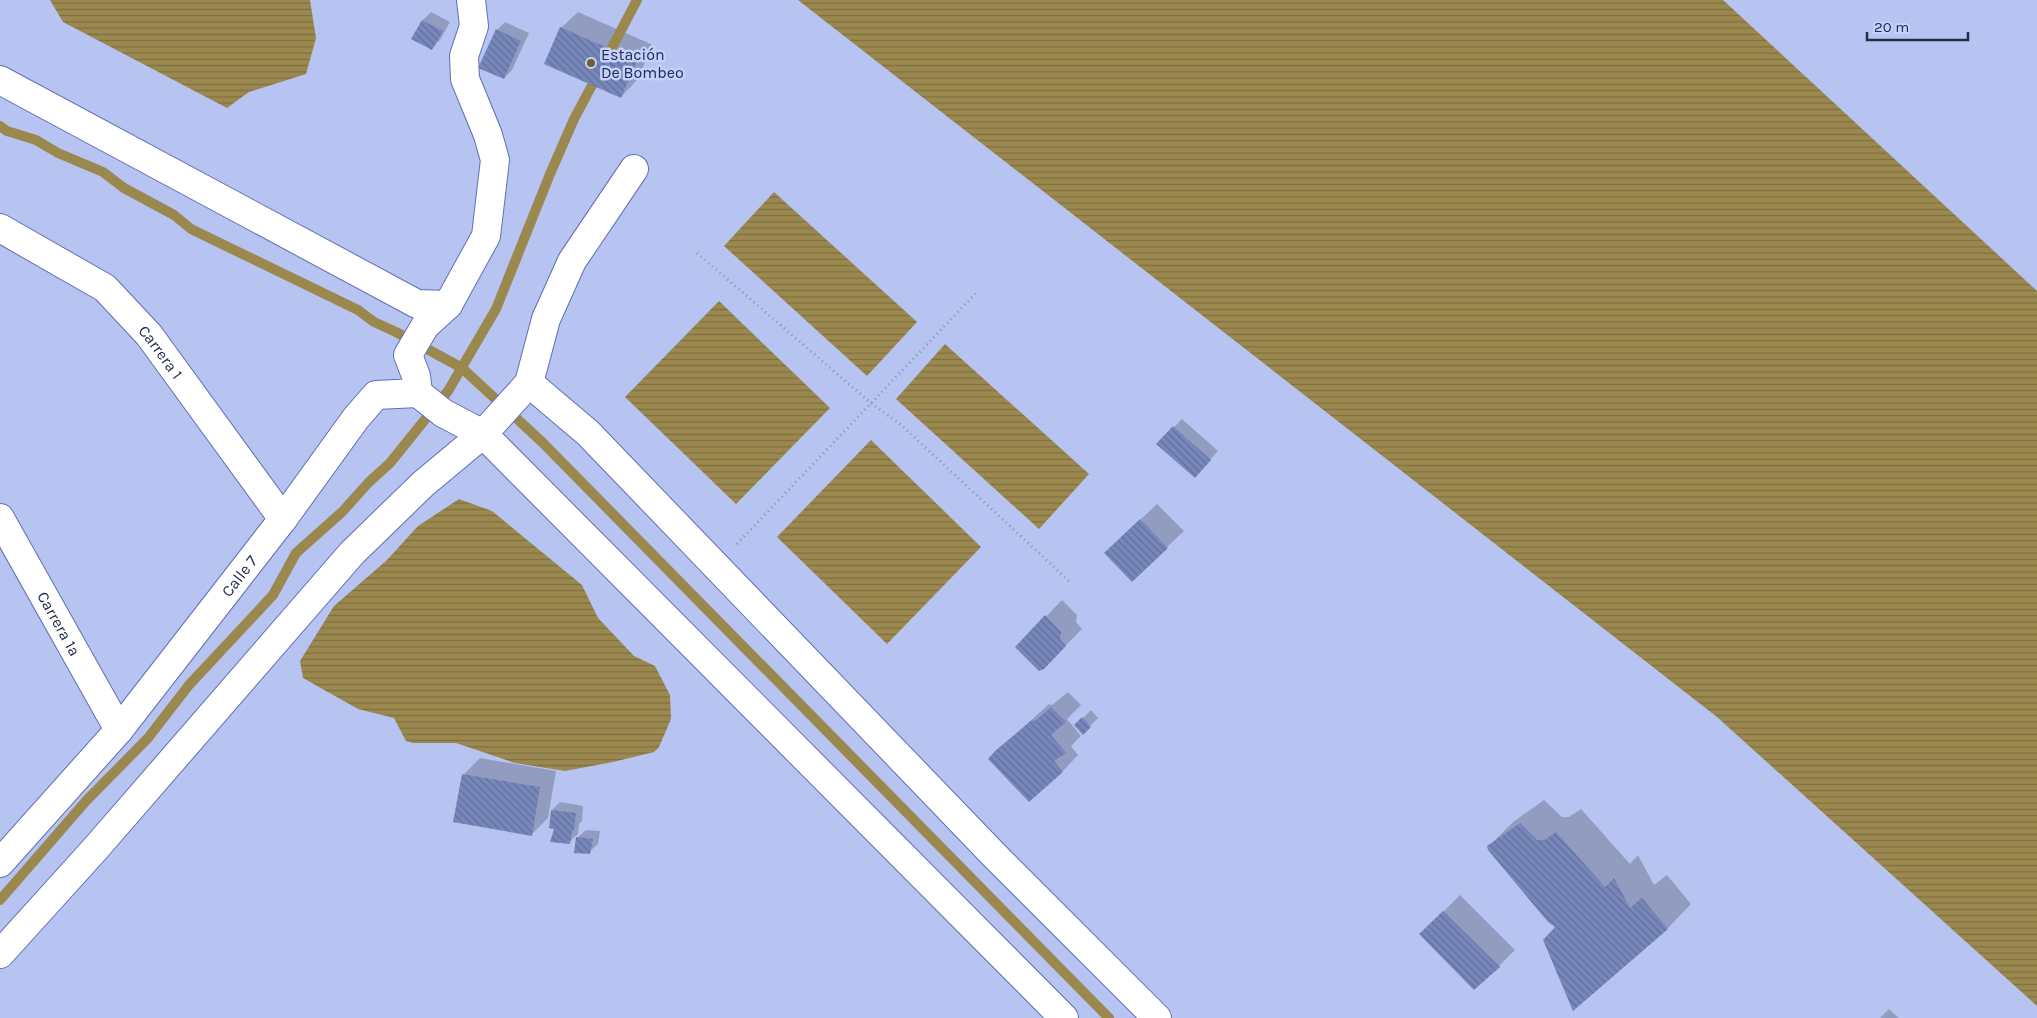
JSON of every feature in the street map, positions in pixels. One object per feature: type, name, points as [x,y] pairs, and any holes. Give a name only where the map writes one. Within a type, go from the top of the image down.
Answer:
[{"type":"street","points":[[471,0],[474,26],[464,56],[465,79],[488,135],[495,160],[486,236],[448,305],[426,326],[408,355],[416,376],[418,393],[443,414],[483,434],[1064,1018]]},
{"type":"street","points":[[0,80],[417,304],[448,305]]},
{"type":"street","points":[[0,954],[96,848],[352,553],[423,484],[483,434],[529,383],[546,319],[572,261],[634,169]]},
{"type":"street","name":"Carrera 1","points":[[0,228],[105,288],[149,335],[283,519]]},
{"type":"street","points":[[529,383],[588,433],[994,855],[1157,1018]]},
{"type":"street","name":"Calle 7","points":[[0,863],[119,730],[283,519],[356,418],[376,395],[418,393]]},
{"type":"street","name":"Carrera 1a","points":[[0,518],[119,730]]},
{"type":"path","points":[[697,253],[872,404],[899,423],[1069,581]]},
{"type":"path","points":[[737,544],[977,292]]},
{"type":"shaded area","points":[[50,0],[310,0],[316,38],[306,74],[249,92],[227,108],[63,22]]},
{"type":"shaded area","points":[[798,0],[1723,0],[2037,291],[2037,1006],[1717,717]]},
{"type":"shaded area","points":[[774,192],[917,322],[867,376],[724,246]]},
{"type":"shaded area","points":[[719,301],[830,408],[736,504],[625,397]]},
{"type":"shaded area","points":[[945,344],[1089,474],[1039,529],[896,399]]},
{"type":"shaded area","points":[[871,440],[981,547],[887,644],[777,537]]},
{"type":"shaded area","points":[[459,499],[492,511],[582,585],[598,618],[634,656],[655,666],[670,695],[671,719],[659,747],[654,752],[565,771],[515,763],[456,743],[413,743],[406,741],[394,718],[358,709],[303,678],[300,661],[334,606],[387,560],[418,526]]},
{"type":"building","points":[[422,20],[443,31],[432,50],[411,39]]},
{"type":"building","name":"Estación De Bombeo","points":[[560,27],[637,61],[621,98],[544,64]]},
{"type":"building","points":[[496,29],[521,41],[504,79],[478,68]]},
{"type":"building","points":[[1173,426],[1211,460],[1195,478],[1156,444]]},
{"type":"building","points":[[1140,519],[1168,548],[1132,582],[1104,553]]},
{"type":"building","points":[[1045,615],[1061,632],[1060,639],[1066,646],[1044,669],[1039,671],[1015,647]]},
{"type":"building","points":[[1051,707],[1066,722],[1051,735],[1066,753],[1054,761],[1063,772],[1029,802],[988,759],[1032,720],[1035,721]]},
{"type":"building","points":[[1082,717],[1091,727],[1083,735],[1074,725]]},
{"type":"building","points":[[462,774],[540,787],[532,836],[453,822]]},
{"type":"building","points":[[551,810],[576,813],[570,844],[550,842],[554,829],[549,828]]},
{"type":"building","points":[[1520,823],[1537,840],[1544,840],[1556,832],[1605,887],[1614,878],[1630,908],[1642,898],[1668,929],[1573,1011],[1543,940],[1555,927],[1548,922],[1488,850],[1487,846]]},
{"type":"building","points":[[576,837],[593,839],[590,854],[574,853]]},
{"type":"building","points":[[1443,911],[1500,967],[1474,990],[1419,934]]},
{"type":"waterway","points":[[605,61],[637,0]]},
{"type":"waterway","points":[[0,900],[86,801],[148,738],[189,685],[273,595],[296,553],[342,512],[369,482],[390,463],[448,391],[496,309],[550,174],[574,119],[598,74]]},
{"type":"waterway","points":[[0,126],[7,131],[36,140],[58,153],[103,172],[124,188],[174,215],[191,229],[358,310],[374,322],[462,368],[542,442],[1109,1018]]},
{"type":"place","name":"Estación De Bombeo","points":[[591,63]]}]
